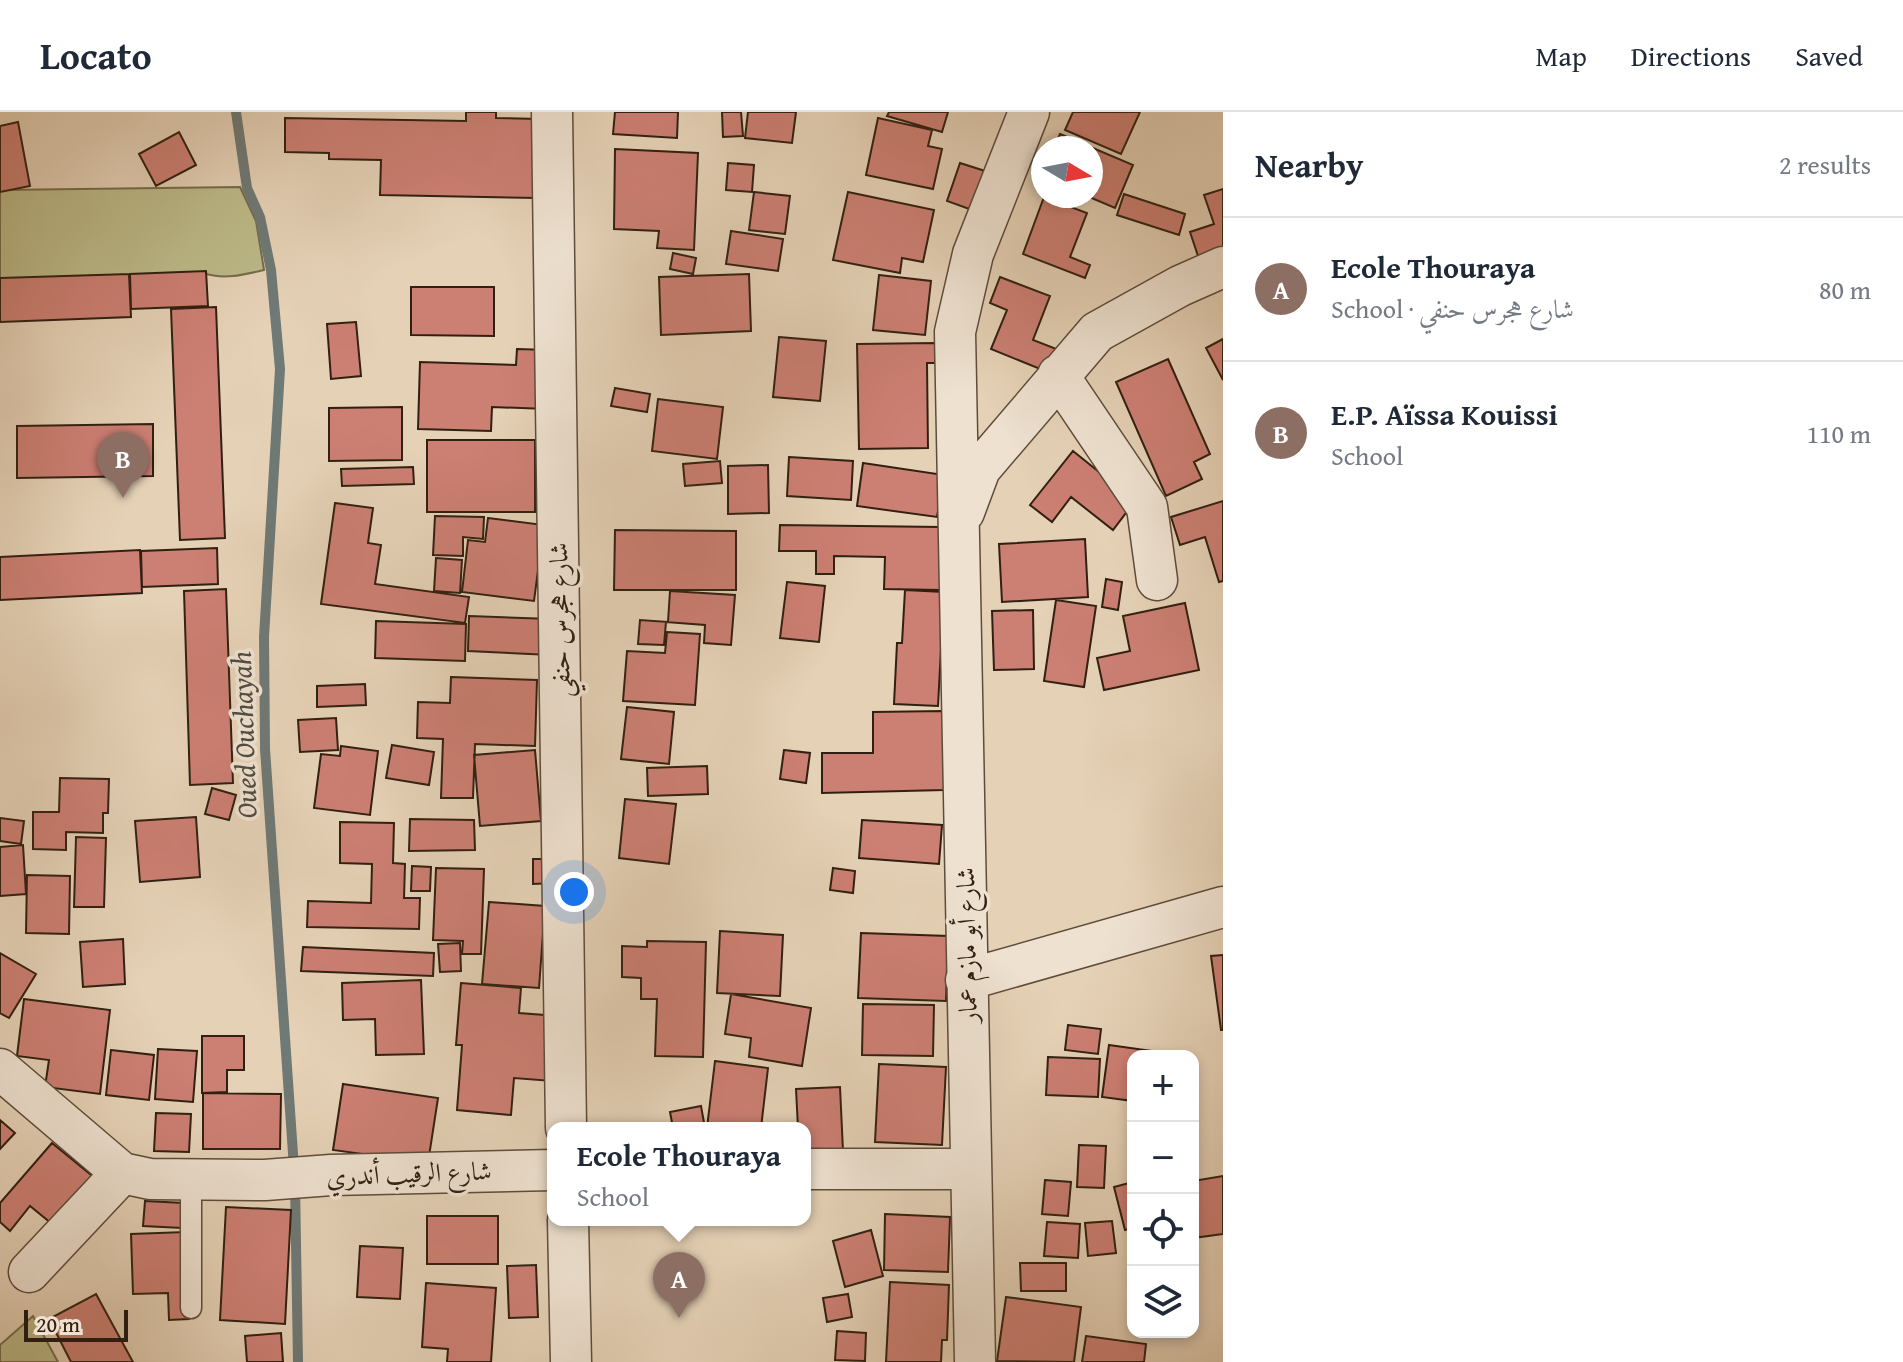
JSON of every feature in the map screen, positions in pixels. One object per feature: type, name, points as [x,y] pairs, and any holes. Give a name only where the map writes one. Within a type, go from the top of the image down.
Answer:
[{"type":"street","name":"شارع هجرس حنفي","points":[[552,112],[566,1122]]},
{"type":"street","name":"شارع أبو مازم عمار","points":[[975,1362],[955,332],[973,254],[1029,112]]},
{"type":"street","points":[[958,527],[980,469],[1097,332],[1180,286],[1223,267]]},
{"type":"street","points":[[1058,375],[1147,507],[1157,580]]},
{"type":"street","points":[[966,980],[1223,907]]},
{"type":"street","points":[[0,1069],[122,1173],[29,1272]]},
{"type":"street","points":[[811,1169],[970,1169]]},
{"type":"street","name":"شارع الرقيب أندري","points":[[122,1173],[150,1179],[265,1180],[331,1175],[547,1170]]},
{"type":"street","points":[[568,1226],[571,1362]]},
{"type":"lane","points":[[191,1180],[191,1308]]},
{"type":"shaded area","points":[[240,187],[256,221],[264,270],[226,276],[203,273],[0,279],[0,190]]},
{"type":"shaded area","points":[[33,1316],[58,1362],[0,1362],[0,1345]]},
{"type":"building","points":[[466,112],[496,112],[496,118],[539,119],[537,198],[380,195],[381,160],[329,159],[329,153],[285,152],[285,118],[466,121]]},
{"type":"building","points":[[615,112],[678,112],[677,138],[613,134]]},
{"type":"building","points":[[722,112],[741,112],[743,136],[723,137]]},
{"type":"building","points":[[748,112],[796,112],[792,143],[745,138]]},
{"type":"building","points":[[889,112],[948,112],[942,132],[887,116]]},
{"type":"building","points":[[1073,112],[1140,112],[1121,154],[1103,146],[1103,136],[1079,136],[1065,130]]},
{"type":"building","points":[[878,118],[932,130],[928,146],[942,149],[933,189],[866,175]]},
{"type":"building","points":[[18,122],[30,186],[0,192],[0,126]]},
{"type":"building","points":[[179,132],[196,165],[156,186],[139,154]]},
{"type":"building","points":[[615,149],[698,153],[694,250],[657,248],[659,231],[614,229]]},
{"type":"building","points":[[1103,152],[1133,165],[1115,208],[1103,203]]},
{"type":"building","points":[[728,163],[754,165],[752,192],[726,190]]},
{"type":"building","points":[[960,163],[985,171],[972,210],[947,201]]},
{"type":"building","points":[[1223,189],[1223,251],[1199,259],[1190,232],[1214,224],[1204,195]]},
{"type":"building","points":[[754,192],[790,196],[785,234],[749,230]]},
{"type":"building","points":[[848,192],[934,210],[923,262],[902,258],[900,273],[833,260]]},
{"type":"building","points":[[1124,194],[1185,214],[1179,235],[1117,215]]},
{"type":"building","points":[[1040,208],[1074,208],[1087,213],[1070,257],[1090,265],[1085,278],[1023,254]]},
{"type":"building","points":[[731,231],[783,239],[778,271],[726,264]]},
{"type":"building","points":[[673,253],[696,258],[693,274],[670,269]]},
{"type":"building","points":[[206,271],[208,306],[131,309],[130,274]]},
{"type":"building","points":[[129,274],[131,317],[0,322],[0,278]]},
{"type":"building","points":[[749,274],[751,331],[661,335],[659,277]]},
{"type":"building","points":[[879,275],[931,281],[925,335],[873,330]]},
{"type":"building","points":[[1000,277],[1050,296],[1033,340],[1059,350],[1050,373],[991,349],[1007,310],[990,303]]},
{"type":"building","points":[[411,287],[494,287],[494,336],[411,335]]},
{"type":"building","points":[[216,307],[225,538],[180,540],[171,309]]},
{"type":"building","points":[[356,322],[361,376],[331,379],[327,324]]},
{"type":"building","points":[[779,337],[826,341],[820,401],[773,397]]},
{"type":"building","points":[[1223,339],[1223,380],[1206,348]]},
{"type":"building","points":[[935,343],[935,363],[927,363],[928,448],[859,449],[857,344]]},
{"type":"building","points":[[517,349],[548,350],[547,409],[492,407],[491,431],[418,429],[420,362],[516,365]]},
{"type":"building","points":[[1168,359],[1210,454],[1194,462],[1202,479],[1166,496],[1116,382]]},
{"type":"building","points":[[615,388],[650,394],[647,412],[611,406]]},
{"type":"building","points":[[658,399],[723,407],[717,459],[652,451]]},
{"type":"building","points":[[402,407],[402,460],[329,461],[329,408]]},
{"type":"building","points":[[153,424],[153,476],[17,478],[17,426]]},
{"type":"building","points":[[427,440],[535,440],[535,512],[427,512]]},
{"type":"building","points":[[1073,451],[1135,501],[1113,530],[1071,497],[1052,522],[1030,505]]},
{"type":"building","points":[[789,457],[853,461],[851,500],[787,496]]},
{"type":"building","points":[[720,461],[722,483],[685,486],[683,464]]},
{"type":"building","points":[[863,463],[944,475],[937,517],[857,506]]},
{"type":"building","points":[[768,465],[769,513],[728,514],[728,466]]},
{"type":"building","points":[[413,467],[414,484],[342,486],[341,469]]},
{"type":"building","points":[[1223,501],[1223,581],[1219,582],[1205,537],[1180,545],[1171,517]]},
{"type":"building","points":[[335,503],[373,508],[368,543],[381,545],[375,584],[469,597],[465,623],[321,604]]},
{"type":"building","points":[[435,516],[484,517],[483,539],[463,537],[463,556],[433,555]]},
{"type":"building","points":[[488,518],[544,525],[534,601],[462,592],[468,540],[485,542]]},
{"type":"building","points":[[780,525],[941,527],[940,590],[884,589],[885,557],[834,556],[834,574],[816,574],[816,551],[779,551]]},
{"type":"building","points":[[615,530],[736,531],[736,590],[614,590]]},
{"type":"building","points":[[1085,539],[1088,597],[1002,602],[999,544]]},
{"type":"building","points":[[217,548],[218,584],[142,587],[141,551]]},
{"type":"building","points":[[140,550],[142,593],[0,600],[0,557]]},
{"type":"building","points":[[436,558],[462,560],[460,593],[434,591]]},
{"type":"building","points":[[1106,579],[1122,582],[1118,610],[1102,607]]},
{"type":"building","points":[[787,582],[825,586],[819,642],[780,638]]},
{"type":"building","points":[[226,589],[233,783],[190,785],[184,591]]},
{"type":"building","points":[[905,590],[944,592],[938,706],[894,704],[897,643],[902,643]]},
{"type":"building","points":[[670,591],[735,595],[731,645],[704,643],[705,625],[666,622],[664,645],[638,644],[640,620],[668,622]]},
{"type":"building","points":[[1056,600],[1096,606],[1084,687],[1044,681]]},
{"type":"building","points":[[1185,603],[1199,670],[1104,690],[1097,658],[1130,651],[1123,616]]},
{"type":"building","points":[[1033,610],[1034,669],[994,670],[992,611]]},
{"type":"building","points":[[469,616],[551,619],[550,655],[468,651]]},
{"type":"building","points":[[376,621],[466,624],[465,661],[375,658]]},
{"type":"building","points":[[667,632],[700,634],[695,705],[623,701],[627,651],[665,653]]},
{"type":"building","points":[[451,677],[537,680],[535,746],[475,744],[473,798],[441,798],[443,739],[417,738],[418,702],[450,703]]},
{"type":"building","points":[[365,684],[366,705],[317,707],[317,686]]},
{"type":"building","points":[[627,707],[674,712],[669,764],[621,759]]},
{"type":"building","points":[[943,711],[944,790],[822,793],[822,753],[873,753],[873,712]]},
{"type":"building","points":[[336,718],[338,750],[300,752],[298,720]]},
{"type":"building","points":[[392,745],[434,752],[429,785],[386,778]]},
{"type":"building","points":[[341,746],[378,751],[370,815],[314,808],[321,754],[340,756]]},
{"type":"building","points":[[535,750],[541,821],[480,826],[474,755]]},
{"type":"building","points":[[784,750],[810,753],[806,783],[780,779]]},
{"type":"building","points":[[707,766],[708,794],[648,796],[647,768]]},
{"type":"building","points":[[60,778],[109,779],[108,813],[103,813],[103,833],[66,832],[66,850],[33,849],[33,812],[59,812]]},
{"type":"building","points":[[212,788],[236,795],[229,820],[205,814]]},
{"type":"building","points":[[625,799],[676,804],[669,864],[619,858]]},
{"type":"building","points":[[196,817],[200,877],[140,882],[135,821]]},
{"type":"building","points":[[0,818],[24,821],[21,844],[0,841]]},
{"type":"building","points":[[410,819],[474,820],[475,850],[409,851]]},
{"type":"building","points":[[862,820],[942,825],[939,864],[859,858]]},
{"type":"building","points":[[340,822],[394,823],[393,863],[405,864],[404,898],[420,898],[419,929],[307,927],[308,901],[371,903],[372,864],[340,863]]},
{"type":"building","points":[[76,837],[106,838],[104,907],[74,907]]},
{"type":"building","points":[[23,845],[26,894],[0,896],[0,847]]},
{"type":"building","points":[[533,859],[554,859],[555,883],[533,884]]},
{"type":"building","points":[[412,866],[431,867],[430,891],[411,891]]},
{"type":"building","points":[[436,868],[484,869],[481,954],[462,954],[463,941],[433,940]]},
{"type":"building","points":[[833,868],[855,871],[853,893],[830,890]]},
{"type":"building","points":[[27,875],[70,876],[69,934],[26,933]]},
{"type":"building","points":[[489,902],[545,906],[539,988],[482,984]]},
{"type":"building","points":[[720,931],[783,935],[780,996],[717,993]]},
{"type":"building","points":[[861,933],[948,936],[946,1001],[858,998]]},
{"type":"building","points":[[123,939],[125,984],[83,987],[80,942]]},
{"type":"building","points":[[647,941],[706,942],[703,1057],[655,1056],[657,999],[641,999],[641,978],[622,977],[622,946],[647,947]]},
{"type":"building","points":[[460,943],[461,971],[440,972],[438,944]]},
{"type":"building","points":[[303,947],[434,953],[433,976],[301,971]]},
{"type":"building","points":[[0,953],[36,974],[9,1018],[0,1013]]},
{"type":"building","points":[[1223,955],[1223,1030],[1221,1030],[1211,956]]},
{"type":"building","points":[[421,980],[424,1054],[376,1055],[375,1019],[343,1020],[342,983]]},
{"type":"building","points":[[461,983],[521,988],[519,1013],[558,1016],[552,1081],[514,1078],[511,1115],[457,1110],[462,1045],[456,1045]]},
{"type":"building","points":[[731,994],[811,1008],[802,1066],[749,1057],[751,1038],[725,1034]]},
{"type":"building","points":[[24,999],[110,1010],[100,1094],[45,1087],[49,1060],[17,1056]]},
{"type":"building","points":[[863,1004],[934,1005],[933,1056],[862,1055]]},
{"type":"building","points":[[1068,1025],[1101,1029],[1098,1054],[1065,1050]]},
{"type":"building","points":[[202,1036],[244,1036],[244,1070],[227,1070],[227,1092],[202,1093]]},
{"type":"building","points":[[1109,1045],[1145,1050],[1127,1050],[1127,1100],[1102,1097]]},
{"type":"building","points":[[158,1049],[197,1051],[193,1102],[155,1099]]},
{"type":"building","points":[[111,1050],[154,1055],[149,1100],[106,1095]]},
{"type":"building","points":[[1048,1057],[1100,1059],[1098,1097],[1046,1095]]},
{"type":"building","points":[[715,1061],[768,1068],[762,1122],[708,1122]]},
{"type":"building","points":[[879,1064],[946,1067],[942,1145],[875,1142]]},
{"type":"building","points":[[343,1084],[438,1098],[428,1163],[333,1150]]},
{"type":"building","points":[[840,1087],[843,1151],[811,1153],[811,1122],[798,1122],[796,1089]]},
{"type":"building","points":[[203,1093],[281,1094],[280,1149],[203,1149]]},
{"type":"building","points":[[701,1106],[704,1122],[672,1122],[670,1112]]},
{"type":"building","points":[[156,1113],[191,1114],[189,1152],[154,1151]]},
{"type":"building","points":[[0,1120],[15,1133],[0,1149]]},
{"type":"building","points":[[52,1143],[96,1179],[57,1228],[30,1206],[10,1231],[0,1222],[0,1203]]},
{"type":"building","points":[[1079,1145],[1106,1146],[1104,1188],[1077,1187]]},
{"type":"building","points":[[1223,1176],[1223,1234],[1199,1237],[1199,1180]]},
{"type":"building","points":[[1045,1180],[1071,1182],[1068,1216],[1042,1214]]},
{"type":"building","points":[[1127,1184],[1127,1230],[1125,1230],[1114,1187]]},
{"type":"building","points":[[145,1201],[184,1203],[182,1228],[143,1226]]},
{"type":"building","points":[[226,1207],[291,1210],[285,1324],[220,1320]]},
{"type":"building","points":[[885,1214],[950,1217],[948,1272],[884,1270]]},
{"type":"building","points":[[427,1216],[498,1216],[498,1264],[427,1264]]},
{"type":"building","points":[[1112,1221],[1116,1253],[1088,1256],[1085,1223]]},
{"type":"building","points":[[1047,1222],[1080,1224],[1078,1258],[1044,1256]]},
{"type":"building","points":[[871,1230],[883,1276],[845,1287],[833,1241]]},
{"type":"building","points":[[186,1232],[189,1319],[169,1320],[168,1293],[133,1294],[131,1234]]},
{"type":"building","points":[[360,1246],[403,1248],[400,1299],[357,1297]]},
{"type":"building","points":[[1020,1263],[1066,1263],[1066,1291],[1021,1291]]},
{"type":"building","points":[[536,1265],[538,1317],[509,1318],[507,1266]]},
{"type":"building","points":[[890,1282],[949,1285],[947,1340],[942,1340],[941,1362],[886,1362]]},
{"type":"building","points":[[426,1283],[496,1288],[491,1362],[447,1362],[448,1349],[422,1347]]},
{"type":"building","points":[[96,1294],[133,1362],[71,1362],[49,1319]]},
{"type":"building","points":[[848,1294],[852,1317],[827,1322],[823,1298]]},
{"type":"building","points":[[1006,1297],[1081,1307],[1074,1362],[997,1361]]},
{"type":"building","points":[[837,1331],[866,1333],[865,1361],[835,1360]]},
{"type":"building","points":[[281,1333],[283,1362],[247,1362],[245,1336]]},
{"type":"building","points":[[1086,1336],[1146,1344],[1144,1362],[1082,1362]]},
{"type":"waterway","name":"Oued Ouchayah","points":[[236,112],[247,188],[260,217],[271,270],[280,369],[264,637],[265,749],[294,1168]]},
{"type":"waterway","name":"Oued Ouchayah","points":[[295,1184],[298,1362]]},
{"type":"place","name":"E.P. Aïssa Kouissi","points":[[123,498]]},
{"type":"place","name":"Ecole Thouraya","points":[[679,1318]]}]
